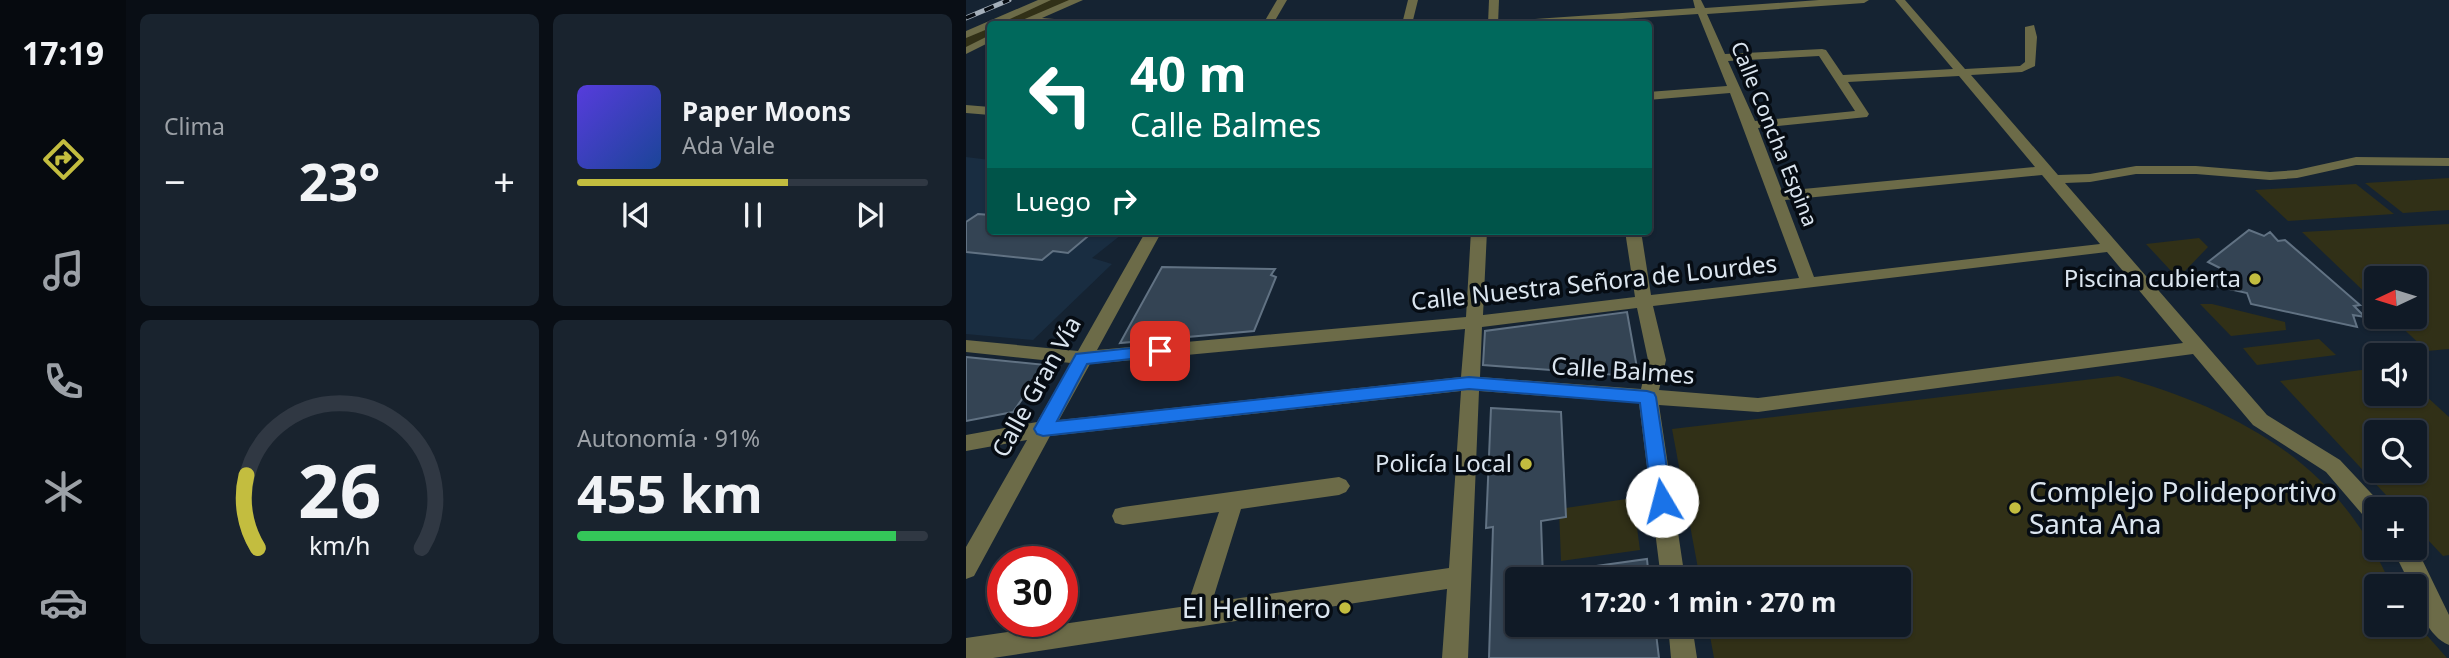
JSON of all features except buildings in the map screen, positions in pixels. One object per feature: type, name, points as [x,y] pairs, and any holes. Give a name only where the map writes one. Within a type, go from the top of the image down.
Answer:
[{"type":"street","points":[[998,21],[1046,0]]},
{"type":"street","points":[[1025,21],[1061,3],[1079,0]]},
{"type":"street","points":[[1270,21],[1282,0]]},
{"type":"street","points":[[1408,21],[1413,0]]},
{"type":"street","points":[[1493,21],[1494,0]]},
{"type":"street","points":[[1600,21],[1699,5],[1864,0]]},
{"type":"street","points":[[1900,0],[2260,420],[2333,466],[2364,501]]},
{"type":"street","name":"Calle Concha Espina","points":[[1699,5],[1750,124],[1809,284]]},
{"type":"street","points":[[966,35],[987,26]]},
{"type":"street","points":[[1841,79],[2022,69],[2031,64],[2030,27]]},
{"type":"street","points":[[966,51],[987,40]]},
{"type":"street","points":[[1722,58],[1822,51],[1863,114],[1750,124]]},
{"type":"street","points":[[1652,96],[1735,89]]},
{"type":"street","points":[[966,109],[987,111]]},
{"type":"street","points":[[1778,196],[2050,174],[2090,177],[2136,170],[2196,170],[2270,176],[2297,174],[2357,161],[2449,162]]},
{"type":"street","name":"Calle Gran Vía","points":[[966,569],[1152,235]]},
{"type":"street","points":[[1455,658],[1479,235]]},
{"type":"street","points":[[1634,235],[1644,302],[1657,360],[1647,397],[1671,567]]},
{"type":"street","name":"Calle Nuestra Señora de Lourdes","points":[[966,346],[1082,358],[1472,322],[2111,247]]},
{"type":"street","name":"Calle Balmes","points":[[966,443],[1043,429],[1469,383],[1758,405],[2198,347]]},
{"type":"street","points":[[1123,516],[1339,486]]},
{"type":"street","points":[[1196,616],[1233,501]]},
{"type":"street","points":[[2412,560],[2437,620],[2449,633]]},
{"type":"street","points":[[966,650],[1460,577]]},
{"type":"street","points":[[1681,637],[1684,658]]},
{"type":"shaded area","points":[[1046,0],[1078,0],[1026,21],[998,21]]},
{"type":"shaded area","points":[[987,25],[987,40],[966,51],[966,35]]},
{"type":"shaded area","points":[[966,157],[987,160],[987,235],[1121,235],[1092,258],[1112,264],[1033,340],[966,334]]},
{"type":"shaded area","points":[[2449,178],[2449,210],[2403,213],[2365,183]]},
{"type":"shaded area","points":[[2356,184],[2394,214],[2288,221],[2255,190]]},
{"type":"shaded area","points":[[2449,224],[2449,349],[2427,351],[2427,343],[2419,343],[2404,329],[2427,329],[2427,266],[2364,266],[2364,291],[2302,232]]},
{"type":"shaded area","points":[[2199,238],[2208,247],[2184,272],[2173,273],[2146,244]]},
{"type":"shaded area","points":[[2200,304],[2212,304],[2285,322],[2286,330],[2231,336]]},
{"type":"shaded area","points":[[2319,339],[2336,355],[2257,365],[2243,348]]},
{"type":"shaded area","points":[[2364,370],[2364,406],[2427,406],[2427,397],[2449,417],[2449,555],[2443,556],[2427,539],[2427,497],[2388,497],[2375,483],[2427,483],[2427,420],[2364,420],[2364,471],[2280,381]]},
{"type":"shaded area","name":"Complejo Polideportivo Santa Ana","points":[[2118,376],[2154,387],[2224,415],[2287,452],[2316,476],[2364,534],[2364,560],[2379,560],[2386,574],[2364,574],[2364,637],[2427,636],[2447,658],[1714,658],[1710,637],[1911,637],[1911,567],[1698,567],[1672,429]]},
{"type":"shaded area","points":[[1633,498],[1640,550],[1561,561],[1559,509]]},
{"type":"railway","points":[[966,18],[1009,0]]},
{"type":"place","name":"Piscina cubierta","points":[[2255,279]]},
{"type":"place","name":"Policía Local","points":[[1526,464]]},
{"type":"place","name":"Complejo Polideportivo Santa Ana","points":[[2015,508]]},
{"type":"place","name":"El Hellinero","points":[[1345,608]]},
{"type":"route","points":[[1160,351],[1082,358],[1043,429],[1469,383],[1647,397],[1662,501]]}]
